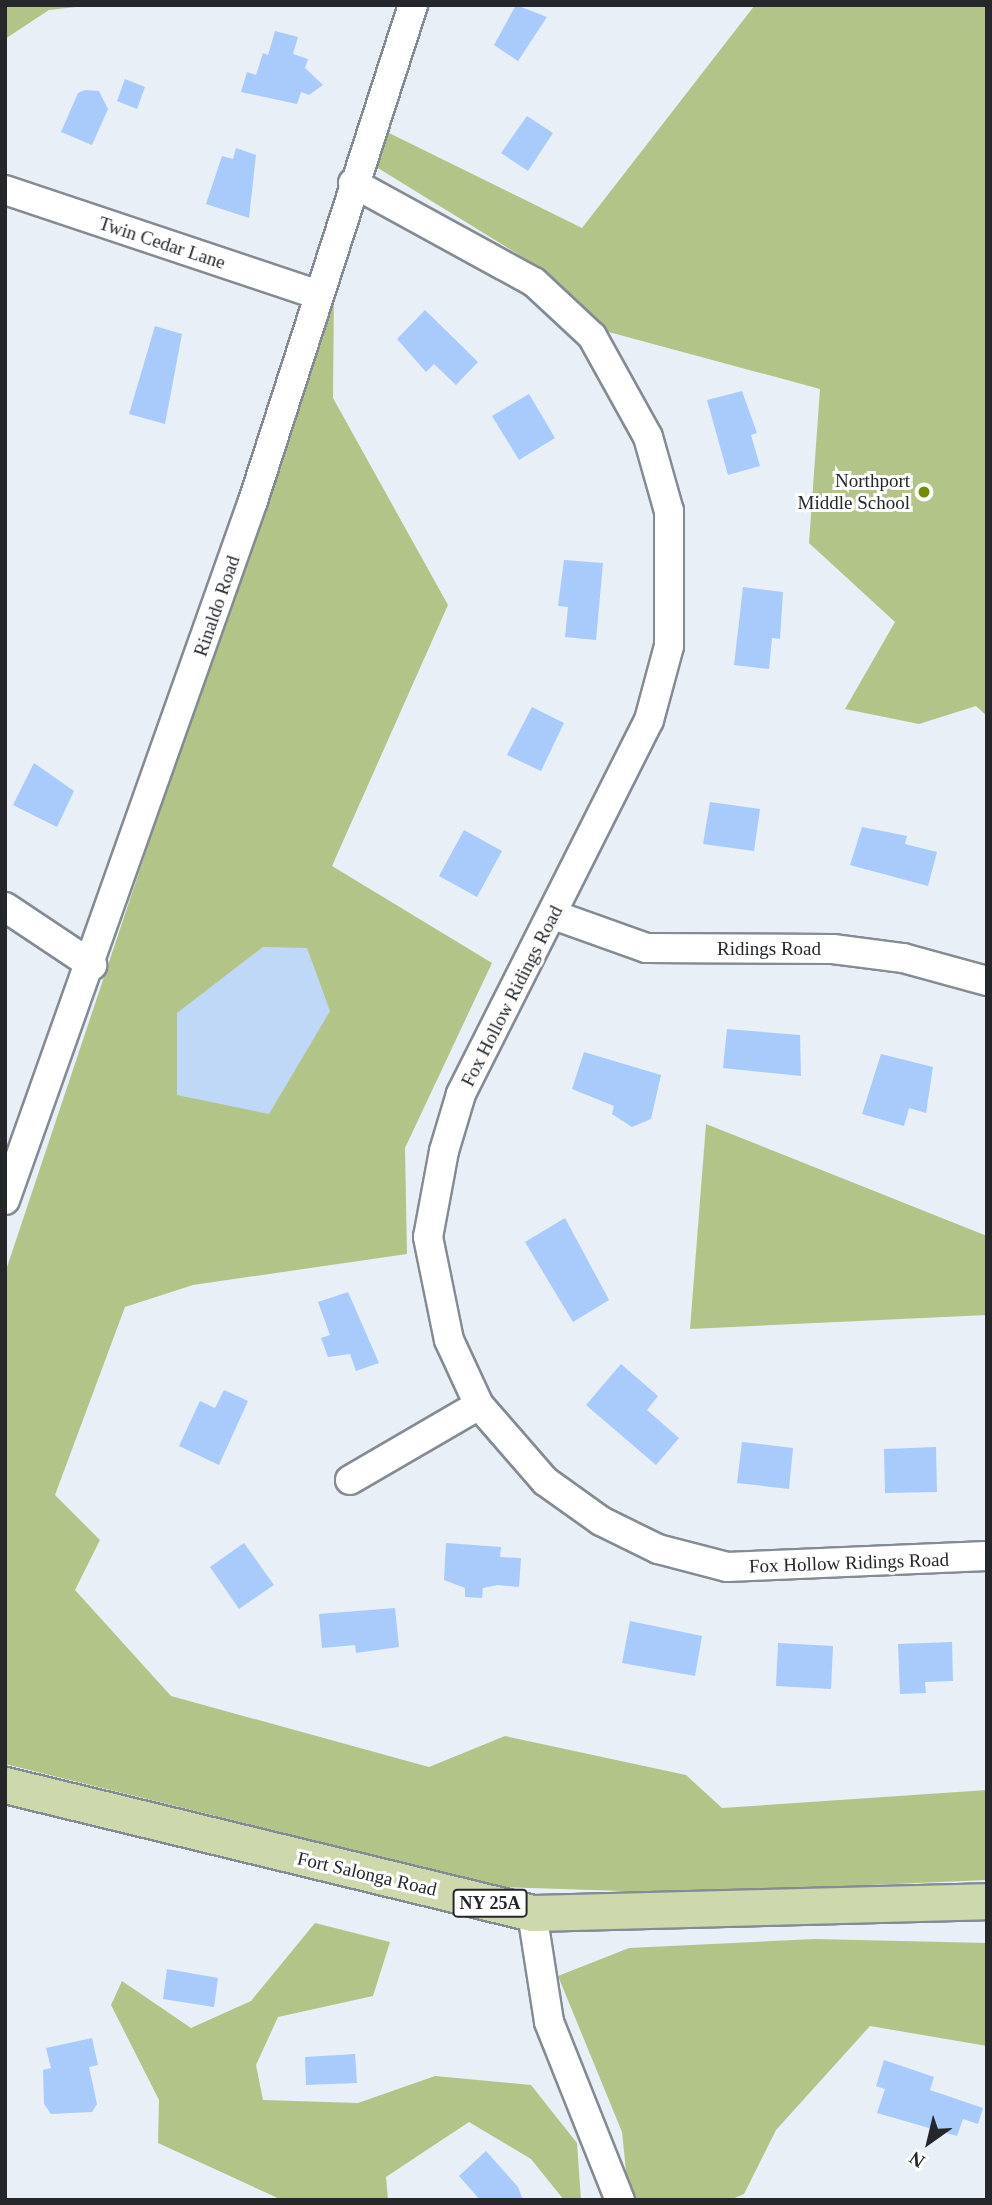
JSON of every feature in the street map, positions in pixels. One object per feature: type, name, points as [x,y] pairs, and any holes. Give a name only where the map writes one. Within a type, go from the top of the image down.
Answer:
[{"type":"main road","name":"Fort Salonga Road","points":[[5,1785],[532,1913],[987,1900]]},
{"type":"street","name":"Rinaldo Road","points":[[5,1200],[92,965],[413,5]]},
{"type":"street","name":"Fox Hollow Ridings Road","points":[[353,183],[534,282],[592,336],[648,437],[669,511],[669,646],[649,720],[554,915],[461,1094],[428,1237],[450,1340],[479,1405],[545,1481],[601,1521],[658,1549],[727,1567],[987,1556]]},
{"type":"street","name":"Twin Cedar Lane","points":[[5,190],[318,295]]},
{"type":"street","points":[[5,907],[92,965]]},
{"type":"street","name":"Ridings Road","points":[[554,915],[646,948],[833,949],[902,958],[987,981]]},
{"type":"street","points":[[350,1480],[479,1405]]},
{"type":"street","points":[[532,1913],[549,2022],[597,2129],[620,2200]]},
{"type":"green space","points":[[5,5],[94,5],[49,10],[5,39]]},
{"type":"green space","points":[[755,5],[987,5],[987,716],[976,706],[919,724],[845,709],[895,622],[809,543],[820,389],[605,331],[542,269],[373,165],[383,130],[582,228]]},
{"type":"green space","points":[[334,289],[333,398],[448,605],[332,866],[492,963],[405,1148],[407,1254],[193,1285],[125,1307],[55,1495],[100,1540],[75,1590],[171,1696],[429,1767],[505,1736],[686,1775],[722,1808],[987,1790],[987,1880],[684,1893],[502,1887],[5,1764],[5,1273]]},
{"type":"green space","points":[[706,1124],[987,1236],[987,1315],[690,1329]]},
{"type":"green space","points":[[315,1923],[390,1942],[373,1996],[278,2017],[256,2065],[263,2100],[358,2103],[435,2076],[531,2085],[577,2143],[581,2200],[564,2200],[531,2159],[469,2122],[386,2177],[388,2200],[282,2200],[158,2143],[159,2100],[111,2005],[122,1981],[191,2028],[251,2001]]},
{"type":"green space","points":[[815,1939],[987,1943],[987,2046],[870,2026],[776,2130],[744,2194],[730,2200],[629,2200],[622,2132],[558,1976],[629,1948]]},
{"type":"water","points":[[263,947],[307,948],[330,1011],[269,1114],[177,1095],[177,1013]]},
{"type":"building","points":[[516,5],[547,17],[518,61],[494,45]]},
{"type":"building","points":[[275,31],[298,37],[293,54],[308,59],[305,68],[323,85],[309,95],[301,92],[297,104],[241,92],[247,72],[256,75],[263,53],[268,55]]},
{"type":"building","points":[[125,79],[145,87],[137,109],[117,101]]},
{"type":"building","points":[[85,90],[99,91],[108,109],[92,145],[61,132],[78,93]]},
{"type":"building","points":[[527,116],[553,133],[528,171],[501,153]]},
{"type":"building","points":[[236,148],[256,155],[249,218],[206,204],[222,156],[233,159]]},
{"type":"building","points":[[425,310],[478,362],[456,385],[434,364],[426,372],[397,339]]},
{"type":"building","points":[[155,326],[182,334],[165,424],[129,414]]},
{"type":"building","points":[[742,391],[757,433],[751,435],[760,466],[728,475],[707,400]]},
{"type":"building","points":[[529,394],[555,438],[519,460],[492,416]]},
{"type":"building","points":[[564,560],[603,563],[596,640],[565,637],[568,607],[558,606]]},
{"type":"building","points":[[743,587],[783,592],[780,639],[772,638],[769,669],[734,665]]},
{"type":"building","points":[[532,707],[564,723],[541,771],[507,755]]},
{"type":"building","points":[[34,763],[74,791],[57,827],[13,805]]},
{"type":"building","points":[[710,802],[760,809],[754,851],[703,844]]},
{"type":"building","points":[[862,827],[907,836],[905,844],[937,852],[928,886],[850,865]]},
{"type":"building","points":[[464,830],[502,851],[477,897],[439,876]]},
{"type":"building","points":[[727,1029],[800,1035],[801,1076],[723,1068]]},
{"type":"building","points":[[584,1052],[661,1075],[651,1119],[632,1127],[612,1114],[614,1106],[572,1089]]},
{"type":"building","points":[[881,1054],[933,1067],[926,1113],[909,1108],[904,1126],[862,1114]]},
{"type":"building","points":[[565,1218],[609,1300],[573,1322],[525,1242]]},
{"type":"building","points":[[348,1292],[379,1363],[356,1371],[350,1354],[328,1357],[321,1338],[330,1335],[318,1302]]},
{"type":"building","points":[[621,1364],[658,1396],[647,1410],[679,1438],[656,1465],[586,1405]]},
{"type":"building","points":[[224,1390],[248,1401],[219,1465],[179,1446],[200,1401],[215,1408]]},
{"type":"building","points":[[742,1442],[793,1448],[789,1489],[737,1483]]},
{"type":"building","points":[[936,1447],[937,1492],[885,1493],[884,1449]]},
{"type":"building","points":[[244,1543],[274,1585],[239,1609],[210,1567]]},
{"type":"building","points":[[446,1543],[501,1547],[500,1557],[521,1558],[519,1587],[498,1585],[483,1588],[482,1598],[465,1597],[465,1588],[444,1580]]},
{"type":"building","points":[[395,1608],[399,1647],[356,1653],[355,1645],[322,1648],[319,1614]]},
{"type":"building","points":[[630,1621],[702,1636],[695,1676],[622,1663]]},
{"type":"building","points":[[952,1642],[953,1681],[925,1682],[926,1693],[900,1694],[898,1644]]},
{"type":"building","points":[[778,1643],[833,1646],[831,1689],[776,1686]]},
{"type":"building","points":[[167,1969],[218,1978],[214,2007],[163,1999]]},
{"type":"building","points":[[92,2038],[98,2065],[89,2067],[97,2104],[92,2112],[51,2114],[44,2104],[43,2070],[51,2068],[46,2048]]},
{"type":"building","points":[[355,2054],[357,2083],[306,2085],[305,2057]]},
{"type":"building","points":[[884,2060],[934,2077],[930,2090],[983,2108],[978,2124],[963,2119],[957,2136],[877,2113],[885,2089],[876,2086]]},
{"type":"building","points":[[486,2151],[518,2187],[523,2200],[480,2200],[459,2176]]},
{"type":"place","name":"Northport Middle School","points":[[924,492]]}]
